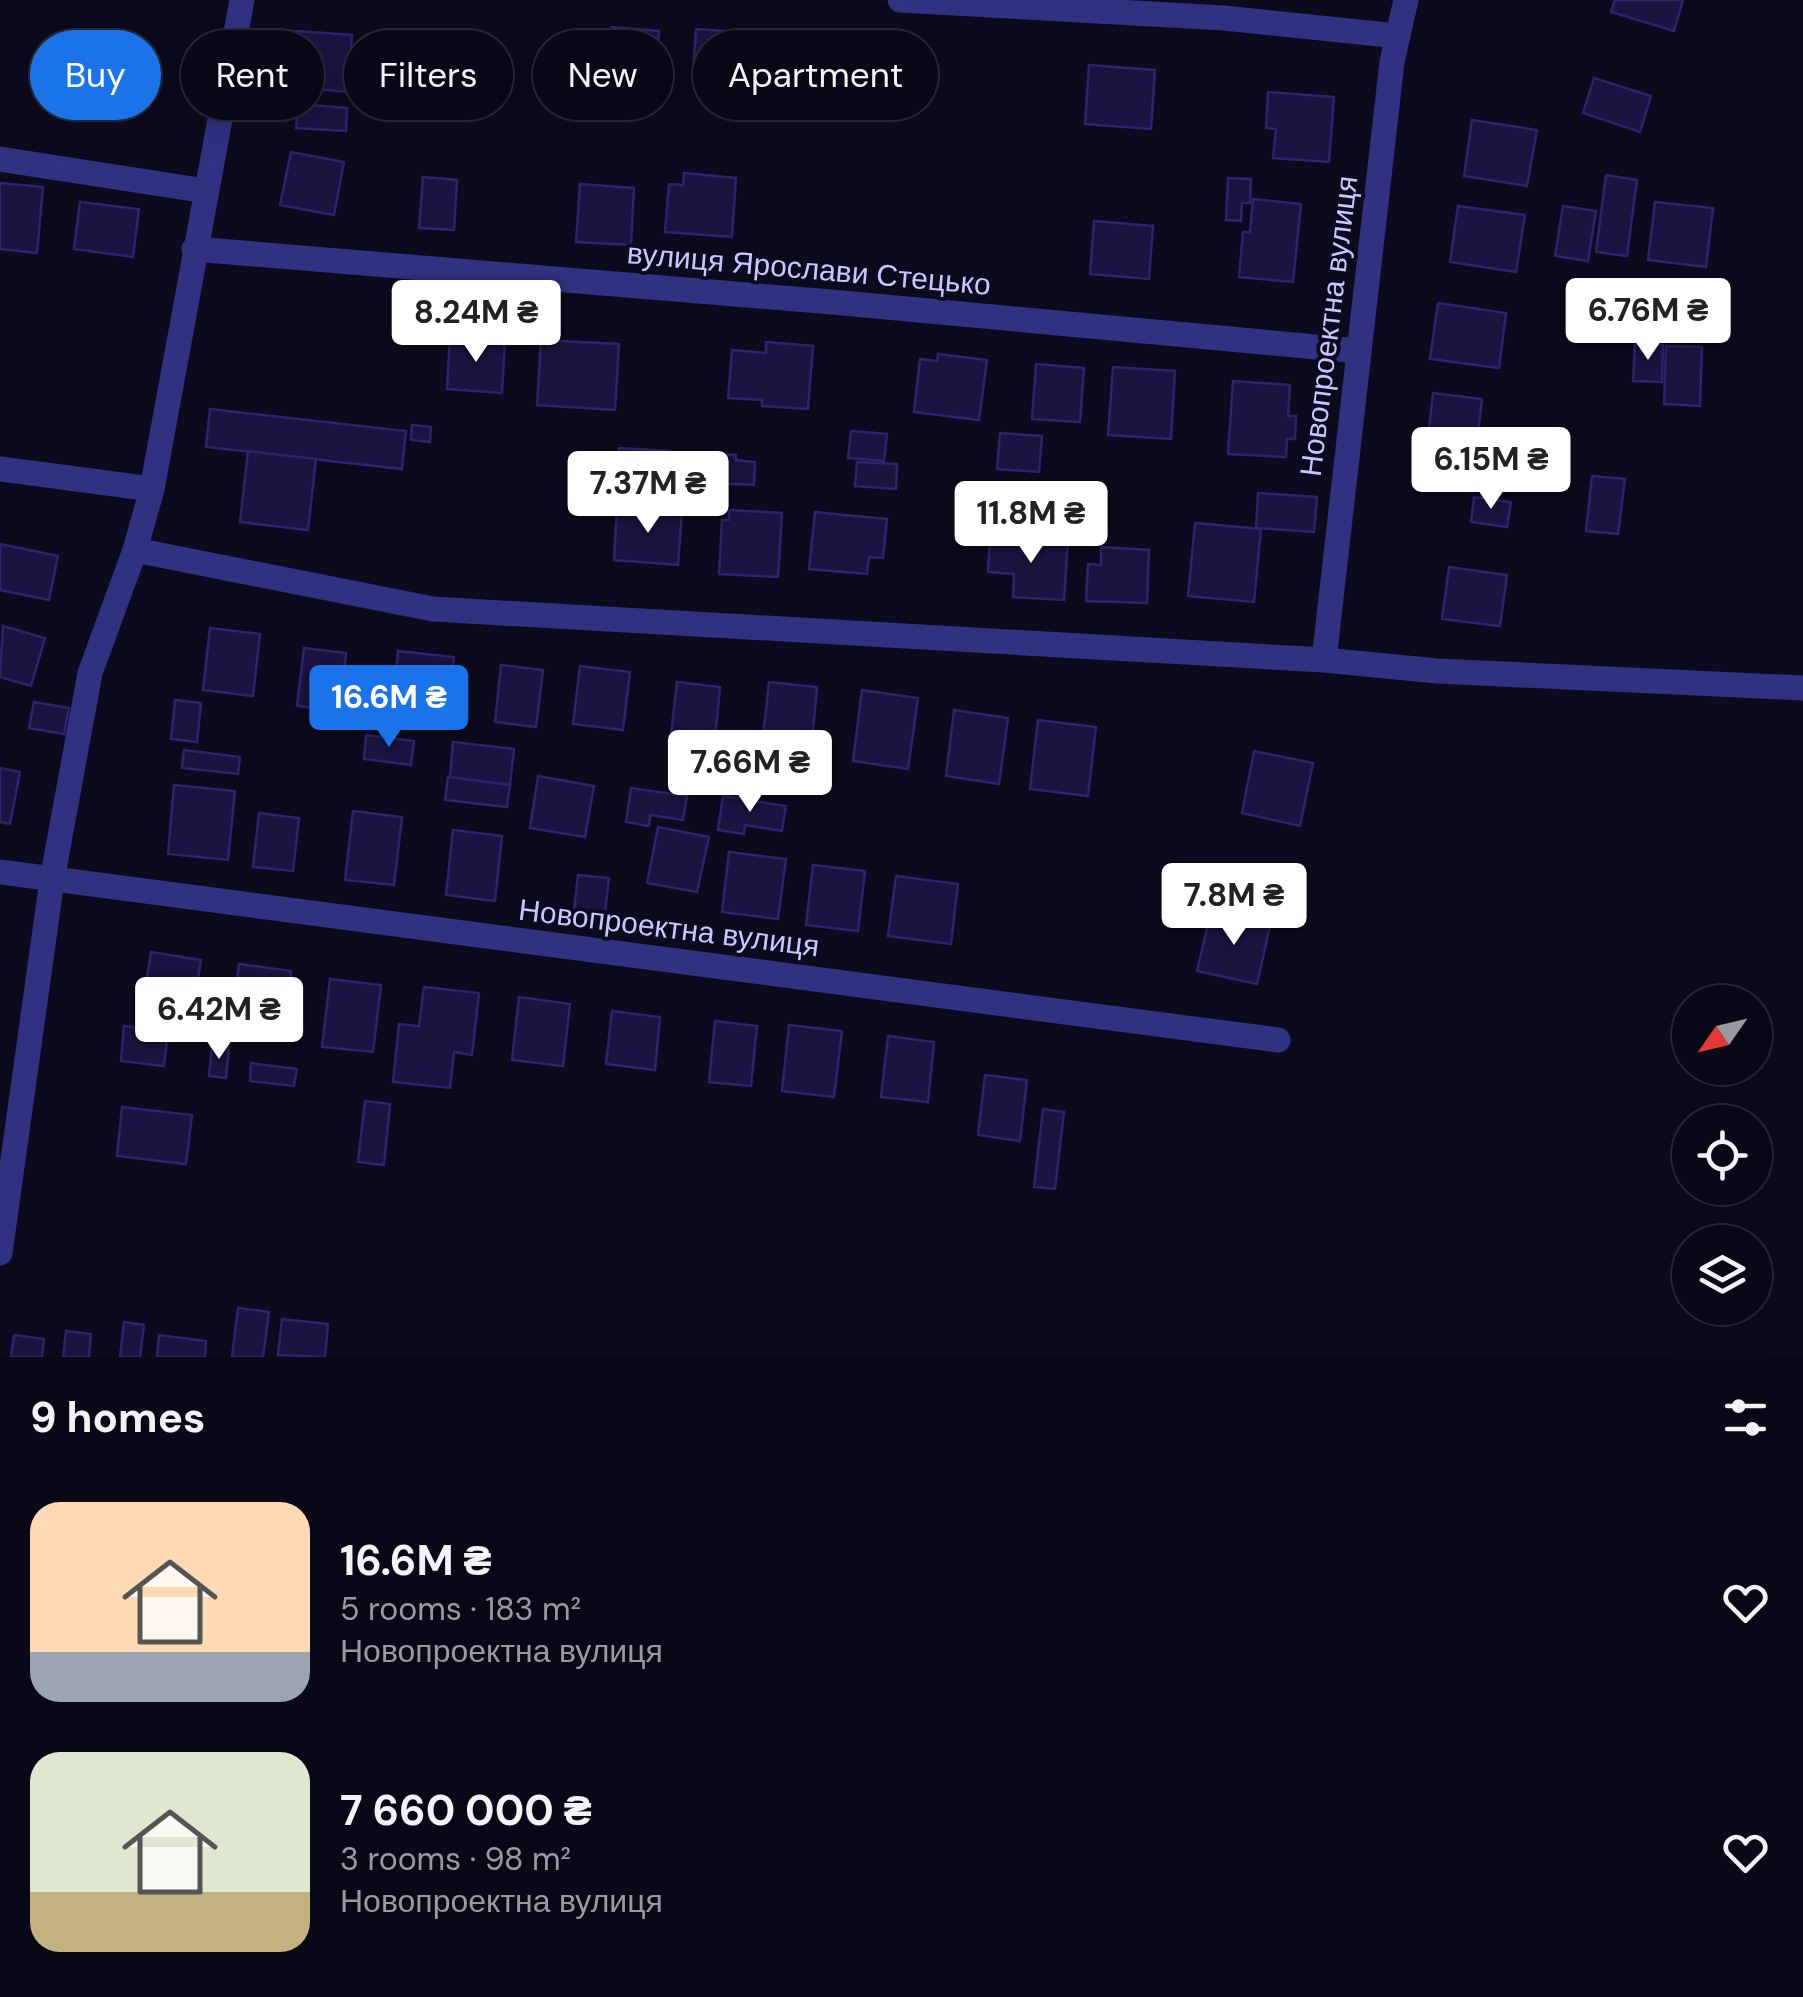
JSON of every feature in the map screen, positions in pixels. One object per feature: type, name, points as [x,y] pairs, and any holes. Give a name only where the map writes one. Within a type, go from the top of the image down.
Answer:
[{"type":"street","points":[[0,1252],[52,880],[90,673],[136,550],[152,489],[242,0]]},
{"type":"street","points":[[900,0],[1224,18],[1398,36]]},
{"type":"street","name":"Новопроектна вулиця","points":[[1324,660],[1392,62],[1406,0]]},
{"type":"street","points":[[0,158],[206,190]]},
{"type":"street","name":"вулиця Ярослави Стецько","points":[[194,249],[1359,351]]},
{"type":"street","points":[[0,469],[152,489]]},
{"type":"street","points":[[136,550],[433,609],[1324,660],[1437,671],[1803,688]]},
{"type":"street","name":"Новопроектна вулиця","points":[[0,872],[1278,1040]]},
{"type":"building","points":[[1615,0],[1683,0],[1674,31],[1611,12]]},
{"type":"building","points":[[324,33],[344,34],[344,92],[324,90]]},
{"type":"building","points":[[1089,65],[1155,70],[1151,129],[1085,124]]},
{"type":"building","points":[[1594,78],[1651,96],[1640,132],[1583,113]]},
{"type":"building","points":[[1268,92],[1334,97],[1329,162],[1273,158],[1276,129],[1266,128]]},
{"type":"building","points":[[324,106],[344,108],[346,131],[296,128],[297,120],[324,120]]},
{"type":"building","points":[[1472,120],[1537,130],[1527,186],[1464,176]]},
{"type":"building","points":[[291,152],[344,162],[334,215],[280,205]]},
{"type":"building","points":[[684,173],[736,178],[732,237],[665,232],[669,184],[683,185]]},
{"type":"building","points":[[1606,175],[1637,180],[1627,256],[1596,252]]},
{"type":"building","points":[[423,177],[457,180],[454,230],[419,228]]},
{"type":"building","points":[[1228,178],[1251,179],[1250,203],[1242,203],[1241,221],[1226,220]]},
{"type":"building","points":[[0,183],[43,187],[37,253],[0,249]]},
{"type":"building","points":[[580,184],[634,188],[631,245],[576,242]]},
{"type":"building","points":[[1253,199],[1301,204],[1293,282],[1239,277],[1243,232],[1250,232]]},
{"type":"building","points":[[80,202],[139,209],[133,257],[74,249]]},
{"type":"building","points":[[1655,202],[1713,208],[1706,267],[1648,260]]},
{"type":"building","points":[[1458,206],[1525,215],[1516,272],[1450,262]]},
{"type":"building","points":[[1563,206],[1596,211],[1588,261],[1555,256]]},
{"type":"building","points":[[1094,221],[1153,226],[1149,279],[1090,274]]},
{"type":"building","points":[[1438,303],[1506,313],[1499,368],[1430,359]]},
{"type":"building","points":[[450,337],[505,341],[502,393],[447,389]]},
{"type":"building","points":[[541,340],[619,344],[615,410],[537,405]]},
{"type":"building","points":[[766,342],[813,346],[808,409],[762,406],[762,400],[728,398],[732,350],[766,353]]},
{"type":"building","points":[[1635,344],[1663,345],[1662,382],[1633,381]]},
{"type":"building","points":[[1666,346],[1702,347],[1700,406],[1664,404]]},
{"type":"building","points":[[938,354],[987,360],[979,420],[914,412],[920,359],[937,361]]},
{"type":"building","points":[[1036,364],[1084,368],[1080,422],[1032,419]]},
{"type":"building","points":[[1113,367],[1175,371],[1171,439],[1108,435]]},
{"type":"building","points":[[1233,381],[1290,385],[1288,416],[1296,416],[1295,439],[1287,439],[1286,457],[1228,454]]},
{"type":"building","points":[[1433,393],[1482,399],[1475,461],[1426,456]]},
{"type":"building","points":[[210,409],[406,431],[402,469],[206,447]]},
{"type":"building","points":[[412,425],[431,427],[430,442],[411,440]]},
{"type":"building","points":[[851,431],[887,434],[884,461],[848,458]]},
{"type":"building","points":[[1000,433],[1042,436],[1039,472],[997,469]]},
{"type":"building","points":[[619,448],[670,451],[669,485],[617,482]]},
{"type":"building","points":[[248,451],[316,459],[308,530],[240,522]]},
{"type":"building","points":[[712,454],[736,455],[736,460],[755,462],[754,485],[711,483]]},
{"type":"building","points":[[857,462],[897,464],[896,489],[855,486]]},
{"type":"building","points":[[1592,476],[1625,479],[1618,534],[1586,531]]},
{"type":"building","points":[[1258,493],[1317,497],[1314,532],[1256,528]]},
{"type":"building","points":[[1474,497],[1511,502],[1507,527],[1471,522]]},
{"type":"building","points":[[617,507],[682,511],[678,565],[614,560]]},
{"type":"building","points":[[729,510],[782,513],[778,577],[719,574],[722,520],[729,520]]},
{"type":"building","points":[[815,512],[887,519],[883,558],[869,557],[867,574],[809,569]]},
{"type":"building","points":[[1195,523],[1261,529],[1254,602],[1188,596]]},
{"type":"building","points":[[990,536],[1068,541],[1064,600],[1013,597],[1014,574],[988,572]]},
{"type":"building","points":[[0,544],[58,556],[49,600],[0,590]]},
{"type":"building","points":[[1101,547],[1149,550],[1147,603],[1086,601],[1088,564],[1101,565]]},
{"type":"building","points":[[1449,567],[1507,575],[1500,626],[1442,619]]},
{"type":"building","points":[[3,626],[45,638],[31,686],[0,677]]},
{"type":"building","points":[[210,628],[260,634],[253,696],[203,690]]},
{"type":"building","points":[[304,648],[346,653],[340,711],[297,706]]},
{"type":"building","points":[[398,651],[454,657],[446,723],[391,717]]},
{"type":"building","points":[[501,665],[543,670],[536,727],[495,722]]},
{"type":"building","points":[[580,666],[630,672],[623,730],[573,724]]},
{"type":"building","points":[[677,682],[720,687],[715,740],[671,735]]},
{"type":"building","points":[[769,682],[817,687],[812,741],[797,739],[796,749],[762,746]]},
{"type":"building","points":[[862,690],[918,698],[908,769],[853,761]]},
{"type":"building","points":[[175,700],[201,703],[197,742],[171,739]]},
{"type":"building","points":[[34,702],[69,708],[64,734],[29,728]]},
{"type":"building","points":[[954,710],[1008,718],[999,784],[946,776]]},
{"type":"building","points":[[1038,720],[1096,727],[1088,796],[1030,789]]},
{"type":"building","points":[[366,735],[414,741],[411,765],[364,759]]},
{"type":"building","points":[[453,742],[514,749],[510,785],[450,777]]},
{"type":"building","points":[[184,750],[240,757],[238,774],[182,768]]},
{"type":"building","points":[[1254,751],[1313,763],[1300,826],[1242,813]]},
{"type":"building","points":[[0,768],[20,772],[10,824],[0,822]]},
{"type":"building","points":[[538,776],[594,786],[585,837],[530,828]]},
{"type":"building","points":[[448,777],[510,785],[507,807],[445,800]]},
{"type":"building","points":[[174,785],[235,791],[228,860],[168,854]]},
{"type":"building","points":[[631,788],[687,796],[683,820],[650,815],[649,826],[626,822]]},
{"type":"building","points":[[723,796],[786,806],[782,831],[745,825],[744,834],[718,830]]},
{"type":"building","points":[[353,811],[402,817],[394,885],[345,880]]},
{"type":"building","points":[[259,813],[299,818],[293,871],[253,867]]},
{"type":"building","points":[[658,827],[709,837],[697,892],[647,883]]},
{"type":"building","points":[[453,830],[502,836],[495,901],[446,895]]},
{"type":"building","points":[[729,852],[786,859],[778,919],[722,912]]},
{"type":"building","points":[[813,865],[865,871],[858,931],[806,925]]},
{"type":"building","points":[[578,875],[609,878],[603,930],[572,927]]},
{"type":"building","points":[[896,876],[958,884],[951,944],[888,936]]},
{"type":"building","points":[[1211,912],[1270,926],[1257,984],[1197,971]]},
{"type":"building","points":[[151,952],[201,960],[192,1016],[142,1008]]},
{"type":"building","points":[[239,964],[291,971],[283,1039],[231,1033]]},
{"type":"building","points":[[330,979],[381,985],[373,1052],[322,1047]]},
{"type":"building","points":[[424,987],[479,993],[472,1055],[454,1052],[450,1088],[393,1082],[399,1024],[419,1026]]},
{"type":"building","points":[[519,997],[570,1004],[563,1066],[512,1060]]},
{"type":"building","points":[[612,1011],[660,1017],[655,1070],[606,1064]]},
{"type":"building","points":[[715,1021],[757,1026],[751,1086],[709,1082]]},
{"type":"building","points":[[789,1025],[842,1031],[834,1097],[782,1091]]},
{"type":"building","points":[[124,1026],[168,1031],[164,1066],[121,1061]]},
{"type":"building","points":[[888,1036],[934,1042],[928,1102],[881,1097]]},
{"type":"building","points":[[212,1046],[229,1048],[226,1078],[209,1076]]},
{"type":"building","points":[[251,1063],[297,1069],[294,1086],[250,1081]]},
{"type":"building","points":[[985,1075],[1027,1080],[1020,1141],[978,1135]]},
{"type":"building","points":[[365,1101],[390,1104],[384,1165],[358,1162]]},
{"type":"building","points":[[122,1107],[192,1115],[186,1164],[117,1156]]},
{"type":"building","points":[[1043,1109],[1064,1112],[1055,1189],[1034,1187]]},
{"type":"building","points":[[238,1308],[269,1312],[263,1357],[232,1357]]},
{"type":"building","points":[[282,1319],[328,1324],[325,1357],[278,1355]]},
{"type":"building","points":[[124,1322],[144,1325],[140,1357],[120,1357]]},
{"type":"building","points":[[66,1331],[91,1334],[89,1357],[63,1357]]},
{"type":"building","points":[[14,1335],[44,1339],[42,1357],[11,1357]]},
{"type":"building","points":[[159,1335],[206,1341],[205,1357],[157,1357]]}]
